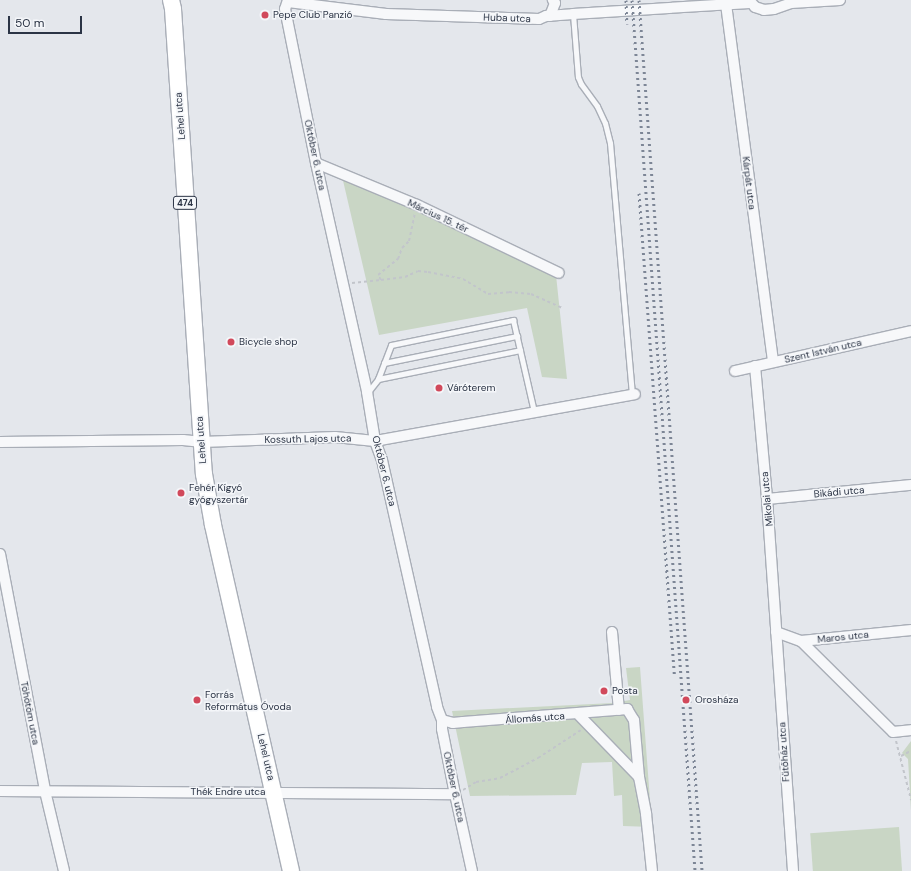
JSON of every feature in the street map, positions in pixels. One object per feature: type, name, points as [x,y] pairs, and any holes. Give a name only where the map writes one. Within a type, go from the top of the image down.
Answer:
[{"type":"main road","name":"Lehel utca","points":[[171,0],[173,9],[204,474],[213,525],[292,871]]},
{"type":"street","points":[[548,16],[555,3],[553,0]]},
{"type":"street","points":[[749,1],[764,10],[774,9],[791,3],[840,0]]},
{"type":"street","name":"Huba utca","points":[[288,1],[386,14],[539,20],[548,16],[726,4],[749,1]]},
{"type":"street","name":"Október 6. utca","points":[[288,1],[285,9],[316,163],[367,392],[374,441],[382,460],[437,707],[442,720],[442,729],[472,871]]},
{"type":"street","name":"Kárpát utca","points":[[726,4],[773,362]]},
{"type":"street","name":"Március 15. tér","points":[[316,163],[417,205],[559,272]]},
{"type":"street","name":"Szent István utca","points":[[735,371],[911,331]]},
{"type":"street","name":"Mikolai utca","points":[[754,366],[767,499],[776,632]]},
{"type":"street","name":"Kossuth Lajos utca","points":[[0,442],[183,440],[202,442],[335,438],[374,441],[633,394]]},
{"type":"street","name":"Bikádi utca","points":[[767,499],[911,485]]},
{"type":"street","name":"Töhötöm utca","points":[[0,554],[46,791],[64,871]]},
{"type":"street","name":"Maros utca","points":[[776,632],[801,642],[911,630]]},
{"type":"street","points":[[612,632],[623,710],[634,720],[639,777],[646,814],[652,871]]},
{"type":"street","name":"Fűtőház utca","points":[[776,632],[792,871]]},
{"type":"street","points":[[801,642],[893,732],[911,730]]},
{"type":"street","name":"Állomás utca","points":[[442,720],[458,722],[579,715],[623,710]]},
{"type":"street","points":[[579,715],[639,777]]},
{"type":"street","name":"Thék Endre utca","points":[[0,791],[455,794]]},
{"type":"lane","points":[[573,14],[578,77],[581,84],[597,106],[605,123],[610,143],[633,394]]},
{"type":"lane","points":[[367,392],[378,379],[391,344],[513,320],[534,412]]},
{"type":"lane","points":[[384,363],[517,336]]},
{"type":"lane","points":[[378,379],[520,350]]},
{"type":"path","points":[[381,280],[378,275],[398,259],[402,248],[409,241],[417,205]]},
{"type":"path","points":[[343,284],[405,277],[418,271],[428,272],[463,279],[488,294],[509,292],[531,294],[562,308]]},
{"type":"path","points":[[455,794],[476,782],[500,778],[538,758],[588,726]]},
{"type":"path","points":[[893,732],[901,756],[911,800]]},
{"type":"path","points":[[901,756],[911,751]]},
{"type":"green space","points":[[341,172],[556,275],[567,379],[542,377],[527,308],[379,335]]},
{"type":"green space","points":[[640,667],[652,827],[623,826],[622,795],[614,796],[612,762],[582,763],[576,795],[470,796],[452,711],[613,703],[630,700],[626,668]]},
{"type":"green space","points":[[911,741],[911,811],[908,759],[902,753]]},
{"type":"green space","points":[[899,827],[902,871],[813,871],[810,833]]},
{"type":"railway","points":[[626,0],[627,24]]},
{"type":"railway","points":[[632,0],[695,871]]},
{"type":"railway","points":[[639,0],[702,871]]},
{"type":"railway","points":[[639,193],[674,674]]},
{"type":"place","name":"Pepe Club Panzió","points":[[265,15]]},
{"type":"place","name":"Bicycle shop","points":[[231,342]]},
{"type":"place","name":"Váróterem","points":[[439,388]]},
{"type":"place","name":"Fehér Kígyó gyógyszertár","points":[[181,493]]},
{"type":"place","name":"Posta","points":[[604,691]]},
{"type":"place","name":"Forrás Református Óvoda","points":[[197,700]]},
{"type":"place","name":"Orosháza","points":[[686,700]]}]
